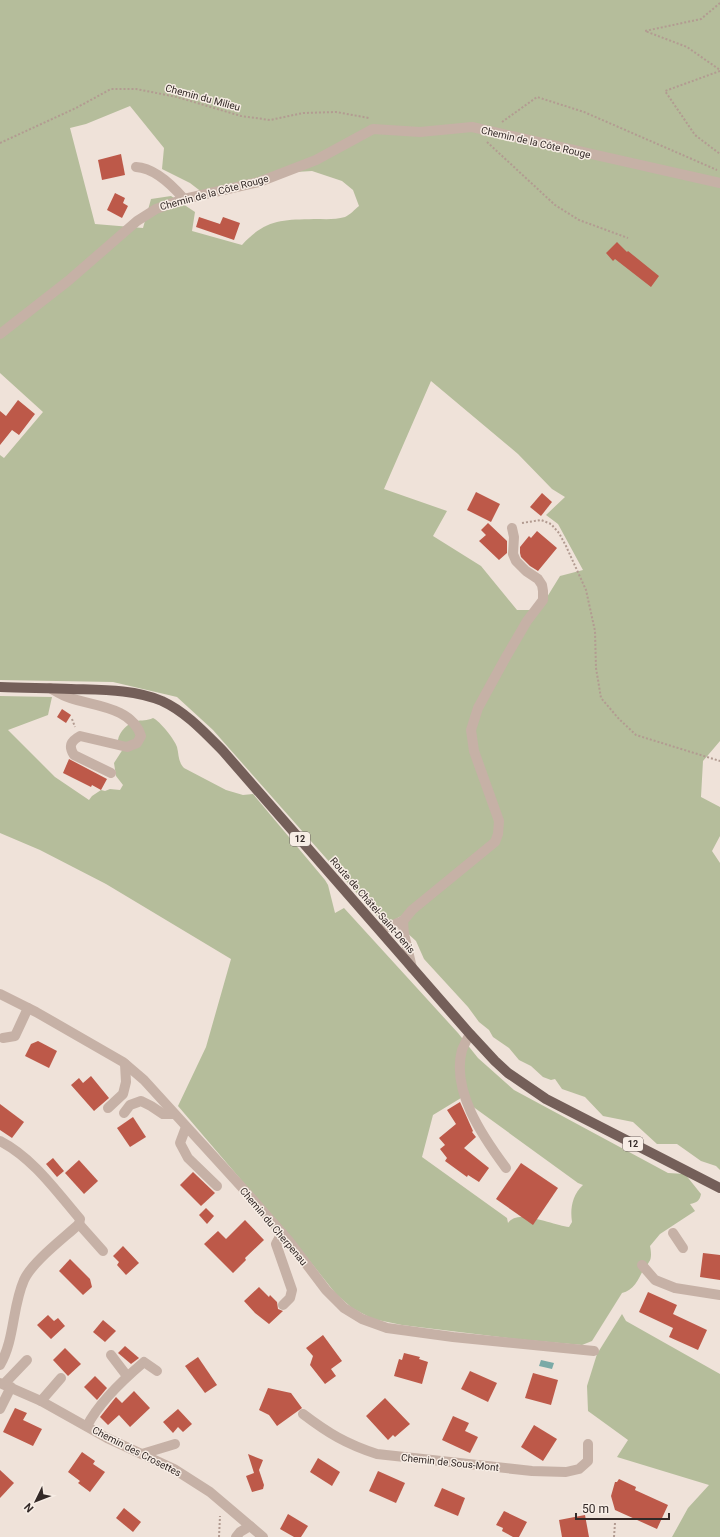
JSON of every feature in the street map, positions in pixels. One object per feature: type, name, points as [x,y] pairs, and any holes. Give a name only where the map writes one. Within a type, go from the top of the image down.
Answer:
[{"type":"main road","name":"Route de Châtel-Saint-Denis","points":[[0,687],[108,690],[135,694],[162,701],[181,713],[204,732],[223,751],[495,1062],[546,1100],[720,1188]]},
{"type":"street","name":"Chemin de la Côte Rouge","points":[[0,334],[68,281],[137,221],[156,209],[184,199],[259,182],[316,160],[373,130],[420,132],[472,127],[720,183]]},
{"type":"street","points":[[136,167],[143,168],[156,174],[176,188],[184,199]]},
{"type":"street","points":[[380,930],[403,921],[412,910],[495,842],[498,834],[500,822],[474,751],[471,730],[478,708],[527,622],[543,600],[544,591],[538,579],[526,571],[516,561],[513,554],[514,537],[512,528]]},
{"type":"street","points":[[50,688],[69,698],[112,710],[130,719],[138,728],[141,736],[137,743],[127,747],[90,737],[80,736],[73,740],[71,751],[74,755],[111,773]]},
{"type":"street","points":[[403,921],[404,934],[412,968]]},
{"type":"street","name":"Chemin du Cherpenau","points":[[0,994],[77,1035],[125,1064],[144,1080],[282,1233],[326,1290],[344,1308],[362,1319],[387,1328],[453,1337],[594,1350]]},
{"type":"street","points":[[4,1038],[15,1036],[28,1008]]},
{"type":"street","points":[[470,1034],[462,1051],[460,1071],[464,1092],[472,1116],[506,1168]]},
{"type":"street","points":[[108,1108],[123,1094],[126,1082],[125,1064]]},
{"type":"street","points":[[124,1113],[130,1105],[141,1101],[163,1114],[174,1114]]},
{"type":"street","points":[[186,1127],[180,1143],[188,1158],[217,1186]]},
{"type":"street","points":[[0,1141],[13,1148],[33,1164],[80,1219],[80,1224],[103,1251]]},
{"type":"street","points":[[0,1365],[7,1353],[24,1279],[32,1268],[80,1224]]},
{"type":"street","points":[[282,1233],[276,1244],[292,1290],[290,1298],[283,1305]]},
{"type":"street","points":[[673,1233],[683,1248]]},
{"type":"street","points":[[642,1265],[655,1280],[675,1288],[720,1295]]},
{"type":"street","points":[[111,1355],[127,1376]]},
{"type":"street","points":[[2,1411],[5,1384],[27,1360]]},
{"type":"street","points":[[87,1426],[92,1416],[127,1376],[144,1362],[157,1371]]},
{"type":"street","points":[[41,1401],[61,1378]]},
{"type":"street","name":"Chemin des Crosettes","points":[[5,1384],[41,1401],[107,1438],[174,1469],[210,1492],[263,1537]]},
{"type":"street","name":"Chemin de Sous-Mont","points":[[303,1414],[324,1430],[354,1447],[377,1454],[524,1470],[566,1472],[579,1469],[588,1460],[588,1444]]},
{"type":"street","points":[[142,1454],[175,1444]]},
{"type":"street","points":[[236,1537],[240,1532],[250,1526]]},
{"type":"path","points":[[720,3],[702,19],[645,31],[687,47],[720,70]]},
{"type":"path","points":[[720,70],[665,91],[696,135],[720,154]]},
{"type":"path","name":"Chemin du Milieu","points":[[0,143],[76,108],[111,89],[136,89],[177,97],[241,116],[270,120],[303,113],[336,112],[372,118]]},
{"type":"path","points":[[490,132],[537,97],[584,112],[720,171]]},
{"type":"path","points":[[472,127],[555,205],[579,220],[628,238]]},
{"type":"path","points":[[512,528],[525,522],[541,520],[551,524],[562,540],[586,590],[595,631],[596,668],[601,698],[619,719],[636,734],[720,761]]},
{"type":"path","points":[[219,1537],[220,1514],[226,1506]]},
{"type":"path","points":[[614,1537],[615,1523]]},
{"type":"green space","points":[[0,0],[720,0],[720,741],[703,761],[701,797],[720,807],[720,836],[712,851],[720,863],[720,1170],[716,1166],[701,1161],[677,1144],[657,1144],[633,1122],[603,1116],[585,1097],[562,1089],[555,1079],[551,1080],[543,1077],[531,1066],[519,1060],[509,1048],[493,1037],[489,1030],[479,1022],[468,1007],[424,959],[416,941],[405,931],[403,915],[385,925],[213,730],[177,697],[113,682],[0,680],[0,455],[4,458],[43,412],[0,373]],"holes":[[[130,106],[164,148],[162,169],[190,183],[203,193],[296,172],[312,171],[342,181],[353,190],[359,206],[349,215],[341,218],[292,220],[275,223],[259,230],[242,245],[192,231],[195,212],[171,196],[151,199],[143,228],[95,224],[70,128],[86,124]],[[431,381],[518,454],[552,489],[565,497],[546,515],[558,524],[583,570],[560,576],[539,610],[517,610],[481,566],[433,536],[447,511],[384,489]]]},
{"type":"green space","points":[[0,696],[52,697],[48,715],[8,730],[55,777],[89,800],[101,790],[120,790],[123,785],[116,776],[114,763],[123,749],[118,740],[120,734],[124,728],[133,722],[153,718],[163,727],[173,740],[184,768],[226,790],[243,795],[253,794],[325,880],[328,885],[335,913],[344,908],[458,1033],[478,1058],[514,1090],[668,1173],[685,1174],[701,1194],[698,1201],[690,1204],[695,1211],[660,1234],[650,1246],[650,1260],[640,1277],[629,1290],[622,1293],[592,1341],[582,1345],[516,1339],[402,1325],[373,1319],[352,1308],[336,1294],[301,1250],[178,1106],[206,1047],[231,959],[106,884],[40,850],[0,833]],"holes":[[[461,1098],[578,1183],[583,1185],[576,1193],[574,1198],[571,1212],[572,1222],[569,1227],[528,1217],[513,1219],[508,1223],[507,1218],[422,1157],[433,1115]]]},
{"type":"green space","points":[[622,1314],[626,1321],[720,1374],[720,1537],[672,1537],[688,1508],[709,1485],[617,1457],[628,1440],[588,1411],[587,1386],[597,1354]]},
{"type":"water","points":[[541,1360],[554,1363],[552,1369],[539,1366]]},
{"type":"building","points":[[121,154],[125,175],[102,180],[98,160]]},
{"type":"building","points":[[115,193],[125,198],[123,203],[128,206],[122,218],[107,210]]},
{"type":"building","points":[[199,217],[220,224],[223,217],[240,223],[234,240],[196,227]]},
{"type":"building","points":[[617,242],[627,252],[628,251],[659,276],[651,287],[615,259],[613,261],[606,253]]},
{"type":"building","points":[[18,400],[35,414],[19,435],[12,430],[0,445],[0,411],[6,416]]},
{"type":"building","points":[[476,492],[500,504],[491,522],[467,510]]},
{"type":"building","points":[[542,493],[552,502],[541,516],[530,507]]},
{"type":"building","points":[[488,523],[507,541],[507,553],[499,560],[479,541],[486,535],[481,530]]},
{"type":"building","points":[[537,531],[557,548],[538,571],[530,566],[521,557],[520,553],[520,547],[529,536],[531,538]]},
{"type":"building","points":[[62,709],[71,715],[66,723],[57,717]]},
{"type":"building","points":[[69,759],[107,779],[101,790],[92,785],[91,787],[63,773]]},
{"type":"building","points":[[38,1041],[57,1051],[49,1068],[25,1056],[31,1044]]},
{"type":"building","points":[[91,1076],[109,1098],[94,1111],[71,1085],[79,1078],[83,1083]]},
{"type":"building","points":[[460,1102],[473,1131],[472,1132],[476,1137],[464,1148],[489,1168],[479,1182],[468,1175],[467,1177],[445,1161],[447,1158],[440,1149],[445,1145],[439,1138],[456,1124],[447,1110]]},
{"type":"building","points":[[0,1104],[24,1122],[12,1138],[0,1130]]},
{"type":"building","points":[[133,1117],[146,1137],[130,1147],[117,1128]]},
{"type":"building","points":[[53,1158],[64,1171],[57,1177],[46,1164]]},
{"type":"building","points":[[79,1160],[98,1181],[84,1194],[65,1173]]},
{"type":"building","points":[[521,1163],[558,1188],[533,1225],[496,1199]]},
{"type":"building","points":[[193,1172],[215,1193],[201,1206],[180,1185]]},
{"type":"building","points":[[206,1208],[214,1216],[207,1224],[199,1215]]},
{"type":"building","points":[[245,1220],[264,1240],[245,1258],[246,1260],[233,1273],[204,1244],[218,1231],[226,1239]]},
{"type":"building","points":[[123,1246],[139,1263],[126,1275],[117,1265],[119,1262],[113,1256]]},
{"type":"building","points":[[703,1253],[720,1255],[720,1280],[700,1277]]},
{"type":"building","points":[[70,1259],[90,1279],[92,1287],[83,1295],[59,1271]]},
{"type":"building","points":[[259,1287],[269,1297],[270,1295],[277,1302],[278,1309],[283,1311],[269,1324],[255,1313],[244,1301]]},
{"type":"building","points":[[648,1292],[677,1305],[673,1314],[707,1330],[698,1350],[669,1337],[673,1328],[639,1312]]},
{"type":"building","points":[[48,1315],[54,1321],[58,1318],[65,1326],[51,1339],[37,1325]]},
{"type":"building","points":[[103,1320],[116,1331],[105,1342],[93,1332]]},
{"type":"building","points":[[323,1335],[342,1361],[331,1369],[336,1376],[325,1384],[310,1365],[313,1356],[306,1348]]},
{"type":"building","points":[[125,1346],[139,1358],[131,1364],[118,1353]]},
{"type":"building","points":[[65,1348],[81,1364],[68,1376],[53,1360]]},
{"type":"building","points":[[404,1353],[420,1357],[419,1359],[428,1362],[422,1384],[394,1376],[399,1359],[402,1360]]},
{"type":"building","points":[[198,1357],[217,1385],[205,1393],[185,1366]]},
{"type":"building","points":[[470,1371],[497,1383],[488,1402],[461,1389]]},
{"type":"building","points":[[533,1373],[558,1380],[551,1405],[525,1398]]},
{"type":"building","points":[[95,1376],[107,1388],[97,1400],[84,1387]]},
{"type":"building","points":[[268,1388],[291,1393],[302,1408],[277,1426],[269,1415],[259,1410]]},
{"type":"building","points":[[134,1391],[150,1408],[130,1427],[119,1415],[108,1425],[100,1417],[116,1397],[122,1403]]},
{"type":"building","points":[[385,1398],[410,1424],[395,1437],[393,1435],[388,1440],[366,1416]]},
{"type":"building","points":[[15,1408],[27,1413],[23,1420],[42,1429],[33,1446],[3,1432]]},
{"type":"building","points":[[178,1409],[192,1424],[183,1432],[178,1427],[173,1433],[163,1422]]},
{"type":"building","points":[[453,1416],[469,1423],[465,1431],[478,1437],[470,1453],[442,1440]]},
{"type":"building","points":[[534,1425],[557,1439],[543,1461],[521,1447]]},
{"type":"building","points":[[82,1452],[95,1461],[93,1464],[105,1472],[90,1492],[78,1483],[80,1481],[68,1472]]},
{"type":"building","points":[[248,1454],[263,1460],[259,1470],[264,1485],[263,1489],[252,1492],[246,1476],[254,1473]]},
{"type":"building","points":[[318,1458],[340,1472],[332,1486],[310,1472]]},
{"type":"building","points":[[0,1470],[14,1483],[0,1498]]},
{"type":"building","points":[[378,1471],[405,1483],[396,1503],[369,1491]]},
{"type":"building","points":[[619,1479],[636,1487],[635,1490],[668,1505],[657,1529],[615,1510],[611,1496],[615,1482]]},
{"type":"building","points":[[442,1488],[465,1498],[458,1516],[434,1506]]},
{"type":"building","points":[[124,1508],[141,1522],[133,1532],[116,1518]]},
{"type":"building","points":[[504,1511],[527,1522],[519,1537],[513,1537],[502,1531],[503,1528],[496,1525]]},
{"type":"building","points":[[288,1514],[308,1526],[301,1537],[294,1537],[280,1529]]},
{"type":"building","points":[[585,1515],[589,1537],[562,1537],[559,1520]]}]
